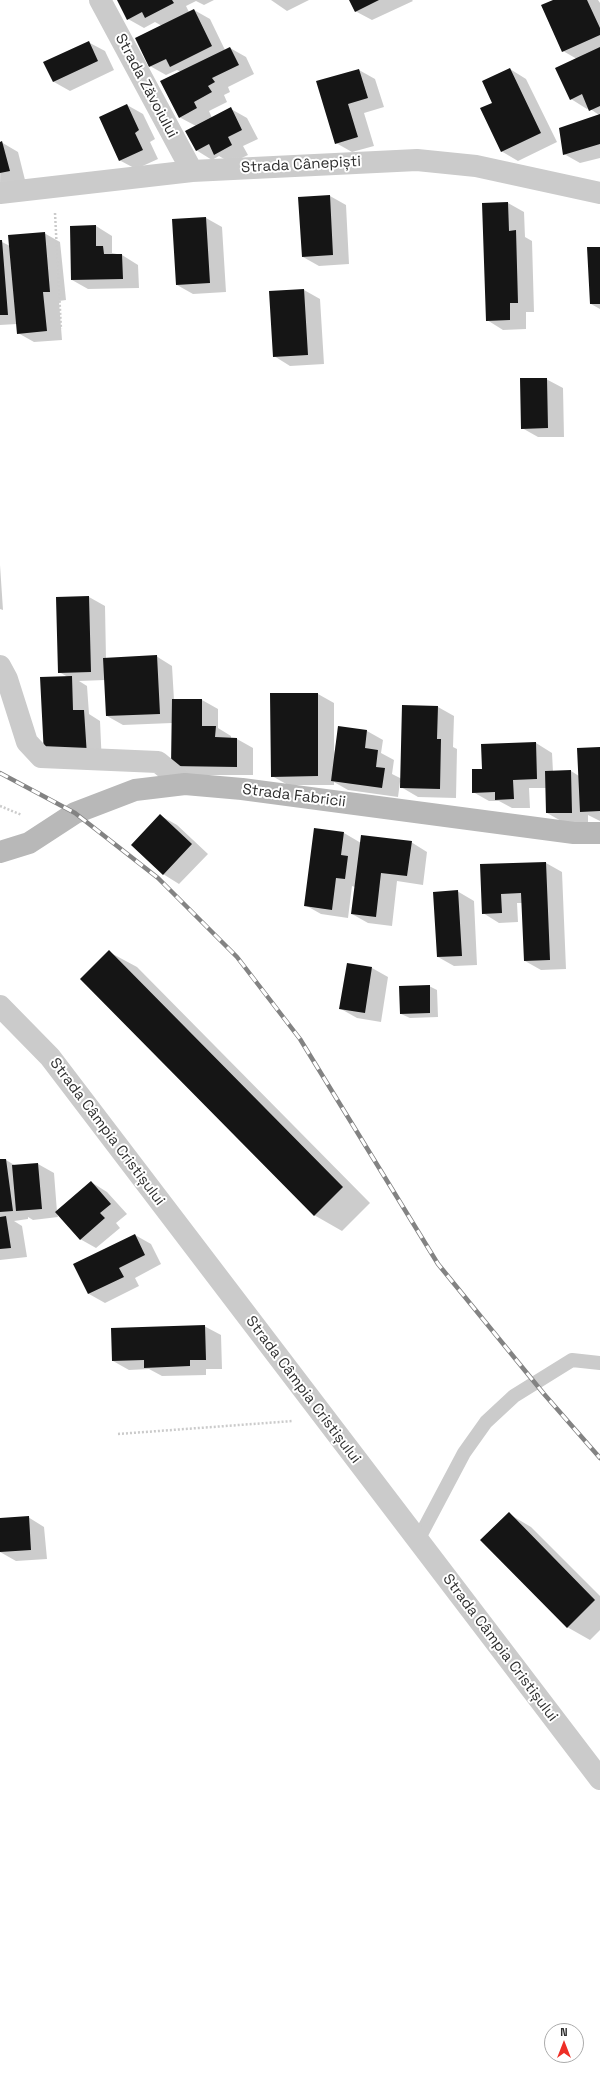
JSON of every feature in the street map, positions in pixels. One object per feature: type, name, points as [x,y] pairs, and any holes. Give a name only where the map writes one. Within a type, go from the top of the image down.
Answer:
[{"type":"street","name":"Strada Zăvoiului","points":[[100,0],[192,171]]},
{"type":"street","name":"Strada Cânepiști","points":[[0,193],[192,171],[417,160],[476,166],[600,193]]},
{"type":"street","points":[[0,666],[7,679],[27,742],[41,757],[158,762],[185,784]]},
{"type":"street","name":"Strada Fabricii","points":[[0,852],[29,843],[75,813],[135,790],[185,784],[242,789],[574,833],[600,833]]},
{"type":"street","name":"Strada Câmpia Cristișului","points":[[0,1006],[50,1057],[600,1779]]},
{"type":"lane","points":[[418,1540],[464,1452],[486,1422],[514,1396],[572,1360],[600,1364]]},
{"type":"path","points":[[54,186],[61,329]]},
{"type":"path","points":[[118,1434],[326,1419]]},
{"type":"building","points":[[117,0],[172,0],[174,3],[145,18],[142,12],[127,20]]},
{"type":"building","points":[[349,0],[379,0],[355,12]]},
{"type":"building","points":[[553,0],[587,0],[600,28],[600,35],[562,52],[541,5]]},
{"type":"building","points":[[194,9],[212,46],[170,67],[166,59],[149,67],[135,38]]},
{"type":"building","points":[[89,41],[98,61],[53,82],[43,62]]},
{"type":"building","points":[[230,47],[239,65],[212,78],[215,82],[208,86],[212,92],[194,102],[197,108],[179,118],[160,81]]},
{"type":"building","points":[[600,47],[600,106],[589,111],[582,94],[570,100],[555,68]]},
{"type":"building","points":[[510,68],[541,133],[501,152],[480,108],[492,103],[482,81]]},
{"type":"building","points":[[359,69],[368,98],[348,104],[358,137],[335,144],[316,81]]},
{"type":"building","points":[[127,104],[139,130],[135,133],[143,150],[119,161],[99,117]]},
{"type":"building","points":[[231,107],[242,130],[228,137],[232,145],[214,155],[209,144],[196,151],[185,131]]},
{"type":"building","points":[[600,114],[600,144],[563,155],[559,128]]},
{"type":"building","points":[[2,141],[10,171],[0,173],[0,142]]},
{"type":"building","points":[[330,195],[333,255],[302,257],[298,197]]},
{"type":"building","points":[[508,202],[509,231],[516,230],[518,303],[510,303],[510,320],[486,321],[482,203]]},
{"type":"building","points":[[206,217],[210,283],[176,285],[172,219]]},
{"type":"building","points":[[96,225],[96,246],[103,246],[104,254],[122,254],[123,279],[71,280],[70,226]]},
{"type":"building","points":[[45,232],[50,292],[43,292],[47,331],[17,334],[8,235]]},
{"type":"building","points":[[0,240],[2,240],[8,315],[0,315]]},
{"type":"building","points":[[587,247],[600,247],[600,304],[590,304]]},
{"type":"building","points":[[304,289],[308,355],[273,357],[269,291]]},
{"type":"building","points":[[520,378],[547,378],[548,428],[521,429]]},
{"type":"building","points":[[89,596],[91,672],[58,673],[56,597]]},
{"type":"building","points":[[157,655],[160,714],[106,716],[103,658]]},
{"type":"building","points":[[72,676],[73,710],[84,710],[87,756],[44,755],[40,677]]},
{"type":"building","points":[[270,693],[318,693],[318,776],[271,777]]},
{"type":"building","points":[[172,699],[202,699],[202,726],[216,726],[215,737],[237,738],[237,767],[171,766]]},
{"type":"building","points":[[402,705],[438,706],[437,739],[441,739],[440,789],[400,788]]},
{"type":"building","points":[[338,726],[367,730],[365,748],[378,750],[376,767],[385,768],[382,788],[331,781]]},
{"type":"building","points":[[536,742],[537,779],[513,780],[514,799],[495,800],[495,792],[472,793],[472,769],[482,769],[481,744]]},
{"type":"building","points":[[600,747],[600,811],[580,812],[577,748]]},
{"type":"building","points":[[571,770],[572,813],[546,813],[545,771]]},
{"type":"building","points":[[160,814],[192,844],[163,875],[131,845]]},
{"type":"building","points":[[314,828],[344,832],[341,855],[348,856],[345,879],[336,878],[332,910],[304,906]]},
{"type":"building","points":[[361,835],[412,841],[407,876],[381,873],[376,917],[351,914]]},
{"type":"building","points":[[546,862],[550,960],[524,961],[521,893],[501,894],[502,913],[482,914],[480,864]]},
{"type":"building","points":[[458,890],[462,956],[437,957],[433,892]]},
{"type":"building","points":[[109,950],[343,1187],[314,1216],[80,979]]},
{"type":"building","points":[[347,963],[372,967],[365,1013],[339,1009]]},
{"type":"building","points":[[430,985],[430,1013],[400,1014],[399,986]]},
{"type":"building","points":[[0,1159],[6,1159],[13,1211],[0,1212]]},
{"type":"building","points":[[38,1163],[42,1209],[16,1211],[12,1165]]},
{"type":"building","points":[[91,1181],[111,1204],[100,1213],[105,1218],[80,1240],[55,1212]]},
{"type":"building","points":[[6,1216],[11,1248],[0,1249],[0,1217]]},
{"type":"building","points":[[135,1234],[145,1255],[119,1268],[124,1277],[88,1294],[73,1264]]},
{"type":"building","points":[[205,1325],[206,1360],[190,1360],[190,1366],[144,1368],[144,1360],[112,1361],[111,1328]]},
{"type":"building","points":[[509,1512],[595,1600],[567,1628],[480,1540]]},
{"type":"building","points":[[29,1516],[31,1550],[0,1552],[0,1518]]},
{"type":"railway","points":[[0,773],[75,813],[158,878],[237,957],[300,1039],[438,1264],[544,1394],[600,1458]]}]
